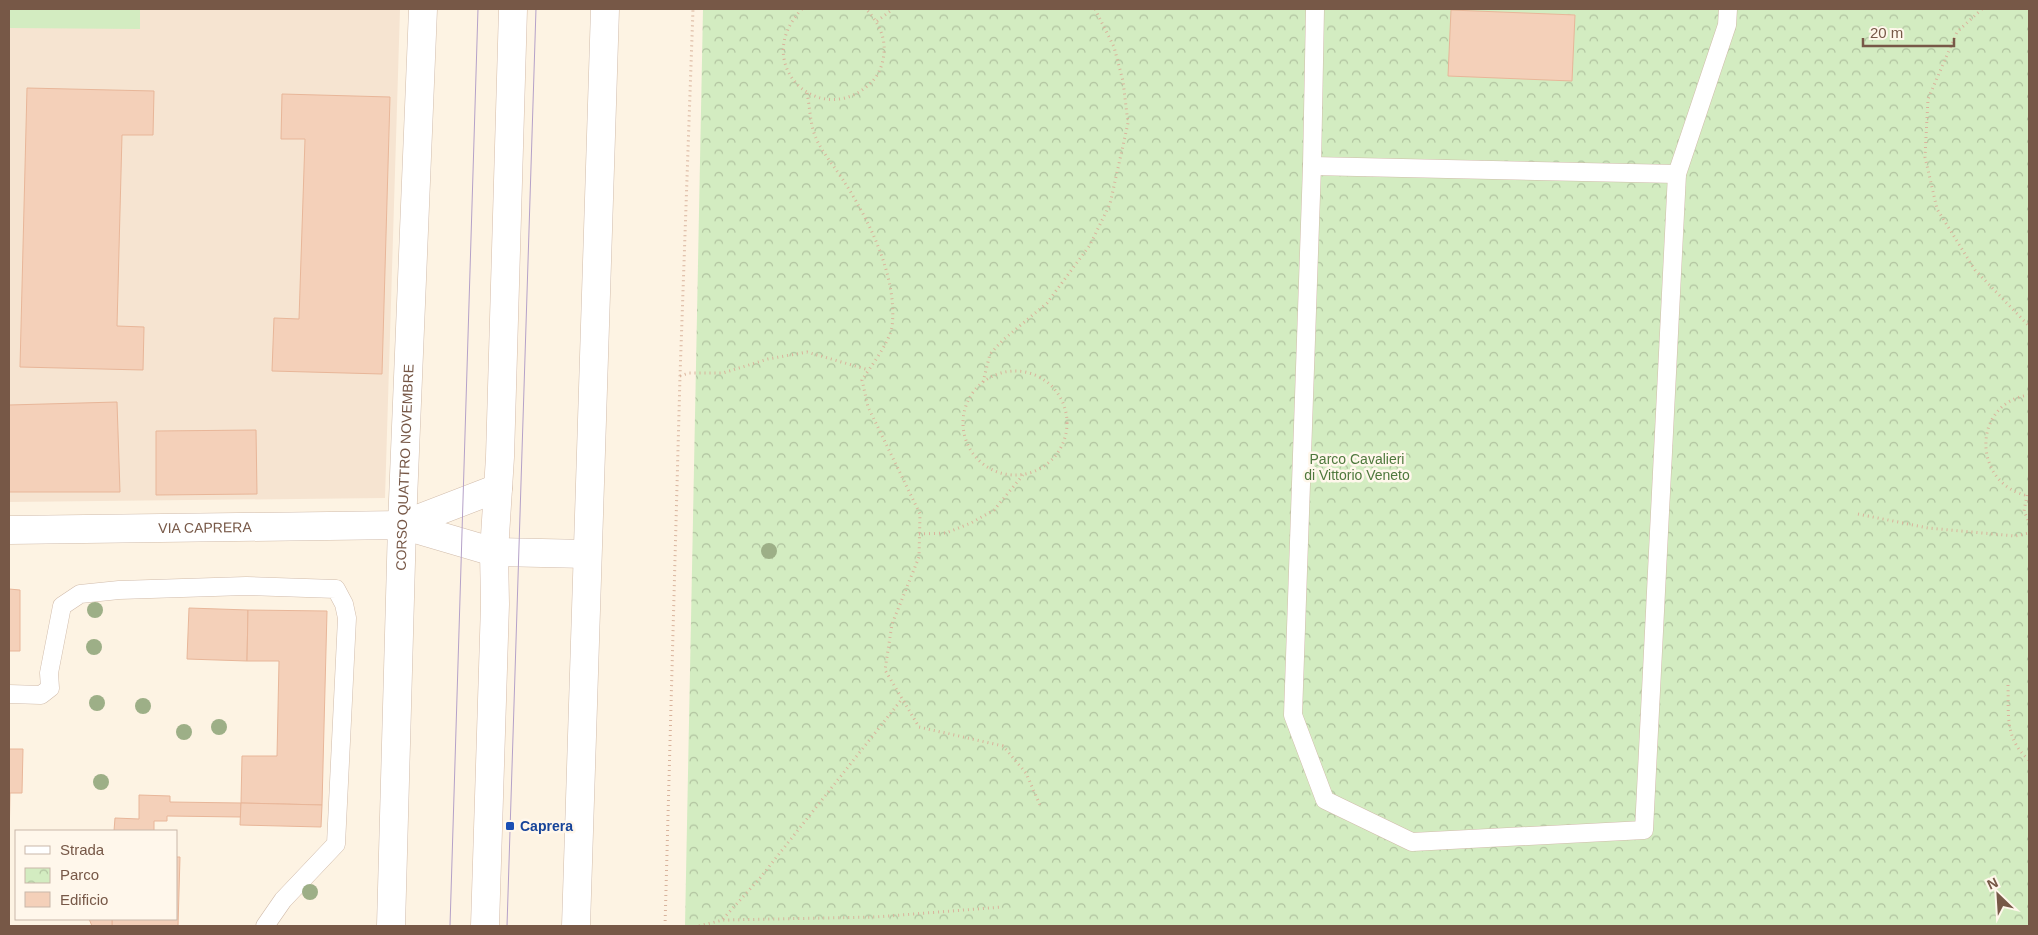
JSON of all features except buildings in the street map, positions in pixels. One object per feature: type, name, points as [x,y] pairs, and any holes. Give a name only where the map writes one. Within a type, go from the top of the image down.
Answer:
[{"type":"street","name":"CORSO QUATTRO NOVEMBRE","points":[[391,926],[402,526],[423,9]]},
{"type":"street","points":[[485,926],[494,552],[498,488],[513,9]]},
{"type":"street","points":[[576,926],[605,9]]},
{"type":"street","name":"VIA CAPRERA","points":[[402,526],[498,488]]},
{"type":"street","name":"VIA CAPRERA","points":[[9,530],[402,526],[494,552],[587,554]]},
{"type":"lane","points":[[1315,9],[1312,166],[1292,715],[1325,800],[1412,842],[1644,830],[1677,174],[1727,25],[1728,9]]},
{"type":"lane","points":[[1312,166],[1677,174]]},
{"type":"lane","points":[[9,694],[41,695],[50,688],[49,672],[62,606],[80,594],[119,590],[246,586],[336,589],[344,604],[347,618],[336,844],[283,900],[265,926]]},
{"type":"path","points":[[665,926],[680,376],[694,9]]},
{"type":"path","points":[[802,9],[792,20],[784,35],[782,52],[786,68],[794,82],[807,93],[823,99],[840,100],[857,94],[870,84],[880,70],[885,54],[884,37],[877,21],[866,9]]},
{"type":"path","points":[[877,21],[893,9]]},
{"type":"path","points":[[983,382],[990,354],[1003,340],[1047,303],[1069,276],[1090,244],[1110,204],[1128,123],[1123,81],[1114,47],[1095,9]]},
{"type":"path","points":[[1982,9],[1956,32],[1928,100],[1925,158],[1937,209],[1975,270],[2029,326]]},
{"type":"path","points":[[807,93],[816,138],[863,211],[876,240],[892,302],[892,328],[878,356],[862,380],[868,406],[920,514],[919,557],[892,624],[886,670],[919,727],[1003,746],[1026,773],[1040,805]]},
{"type":"path","points":[[680,376],[689,373],[723,373],[768,359],[807,352],[869,370]]},
{"type":"path","points":[[1014,371],[1032,373],[1046,382],[1058,394],[1065,410],[1067,427],[1063,444],[1053,458],[1040,468],[1023,474],[1006,474],[990,468],[976,458],[967,444],[963,427],[964,410],[971,394],[983,382],[998,374],[1014,371]]},
{"type":"path","points":[[2029,395],[2010,401],[1996,412],[1988,428],[1985,446],[1988,463],[1997,478],[2011,490],[2028,495],[2024,511],[2029,522]]},
{"type":"path","points":[[919,534],[946,533],[971,523],[994,510],[1023,474]]},
{"type":"path","points":[[1858,514],[1928,528],[2014,536],[2029,533]]},
{"type":"path","points":[[2008,685],[2010,734],[2021,753],[2029,760]]},
{"type":"path","points":[[723,920],[760,878],[902,699]]},
{"type":"path","points":[[699,926],[723,920],[876,917],[1002,907]]},
{"type":"shaded area","points":[[9,9],[400,9],[385,498],[9,502]]},
{"type":"green space","points":[[9,9],[140,9],[140,29],[9,28]]},
{"type":"green space","name":"Parco Cavalieri di Vittorio Veneto","points":[[703,9],[2029,9],[2029,926],[685,926]]},
{"type":"tram line","points":[[450,926],[478,9]]},
{"type":"tram line","points":[[507,926],[536,9]]},
{"type":"place","name":"Caprera","points":[[510,826]]}]
